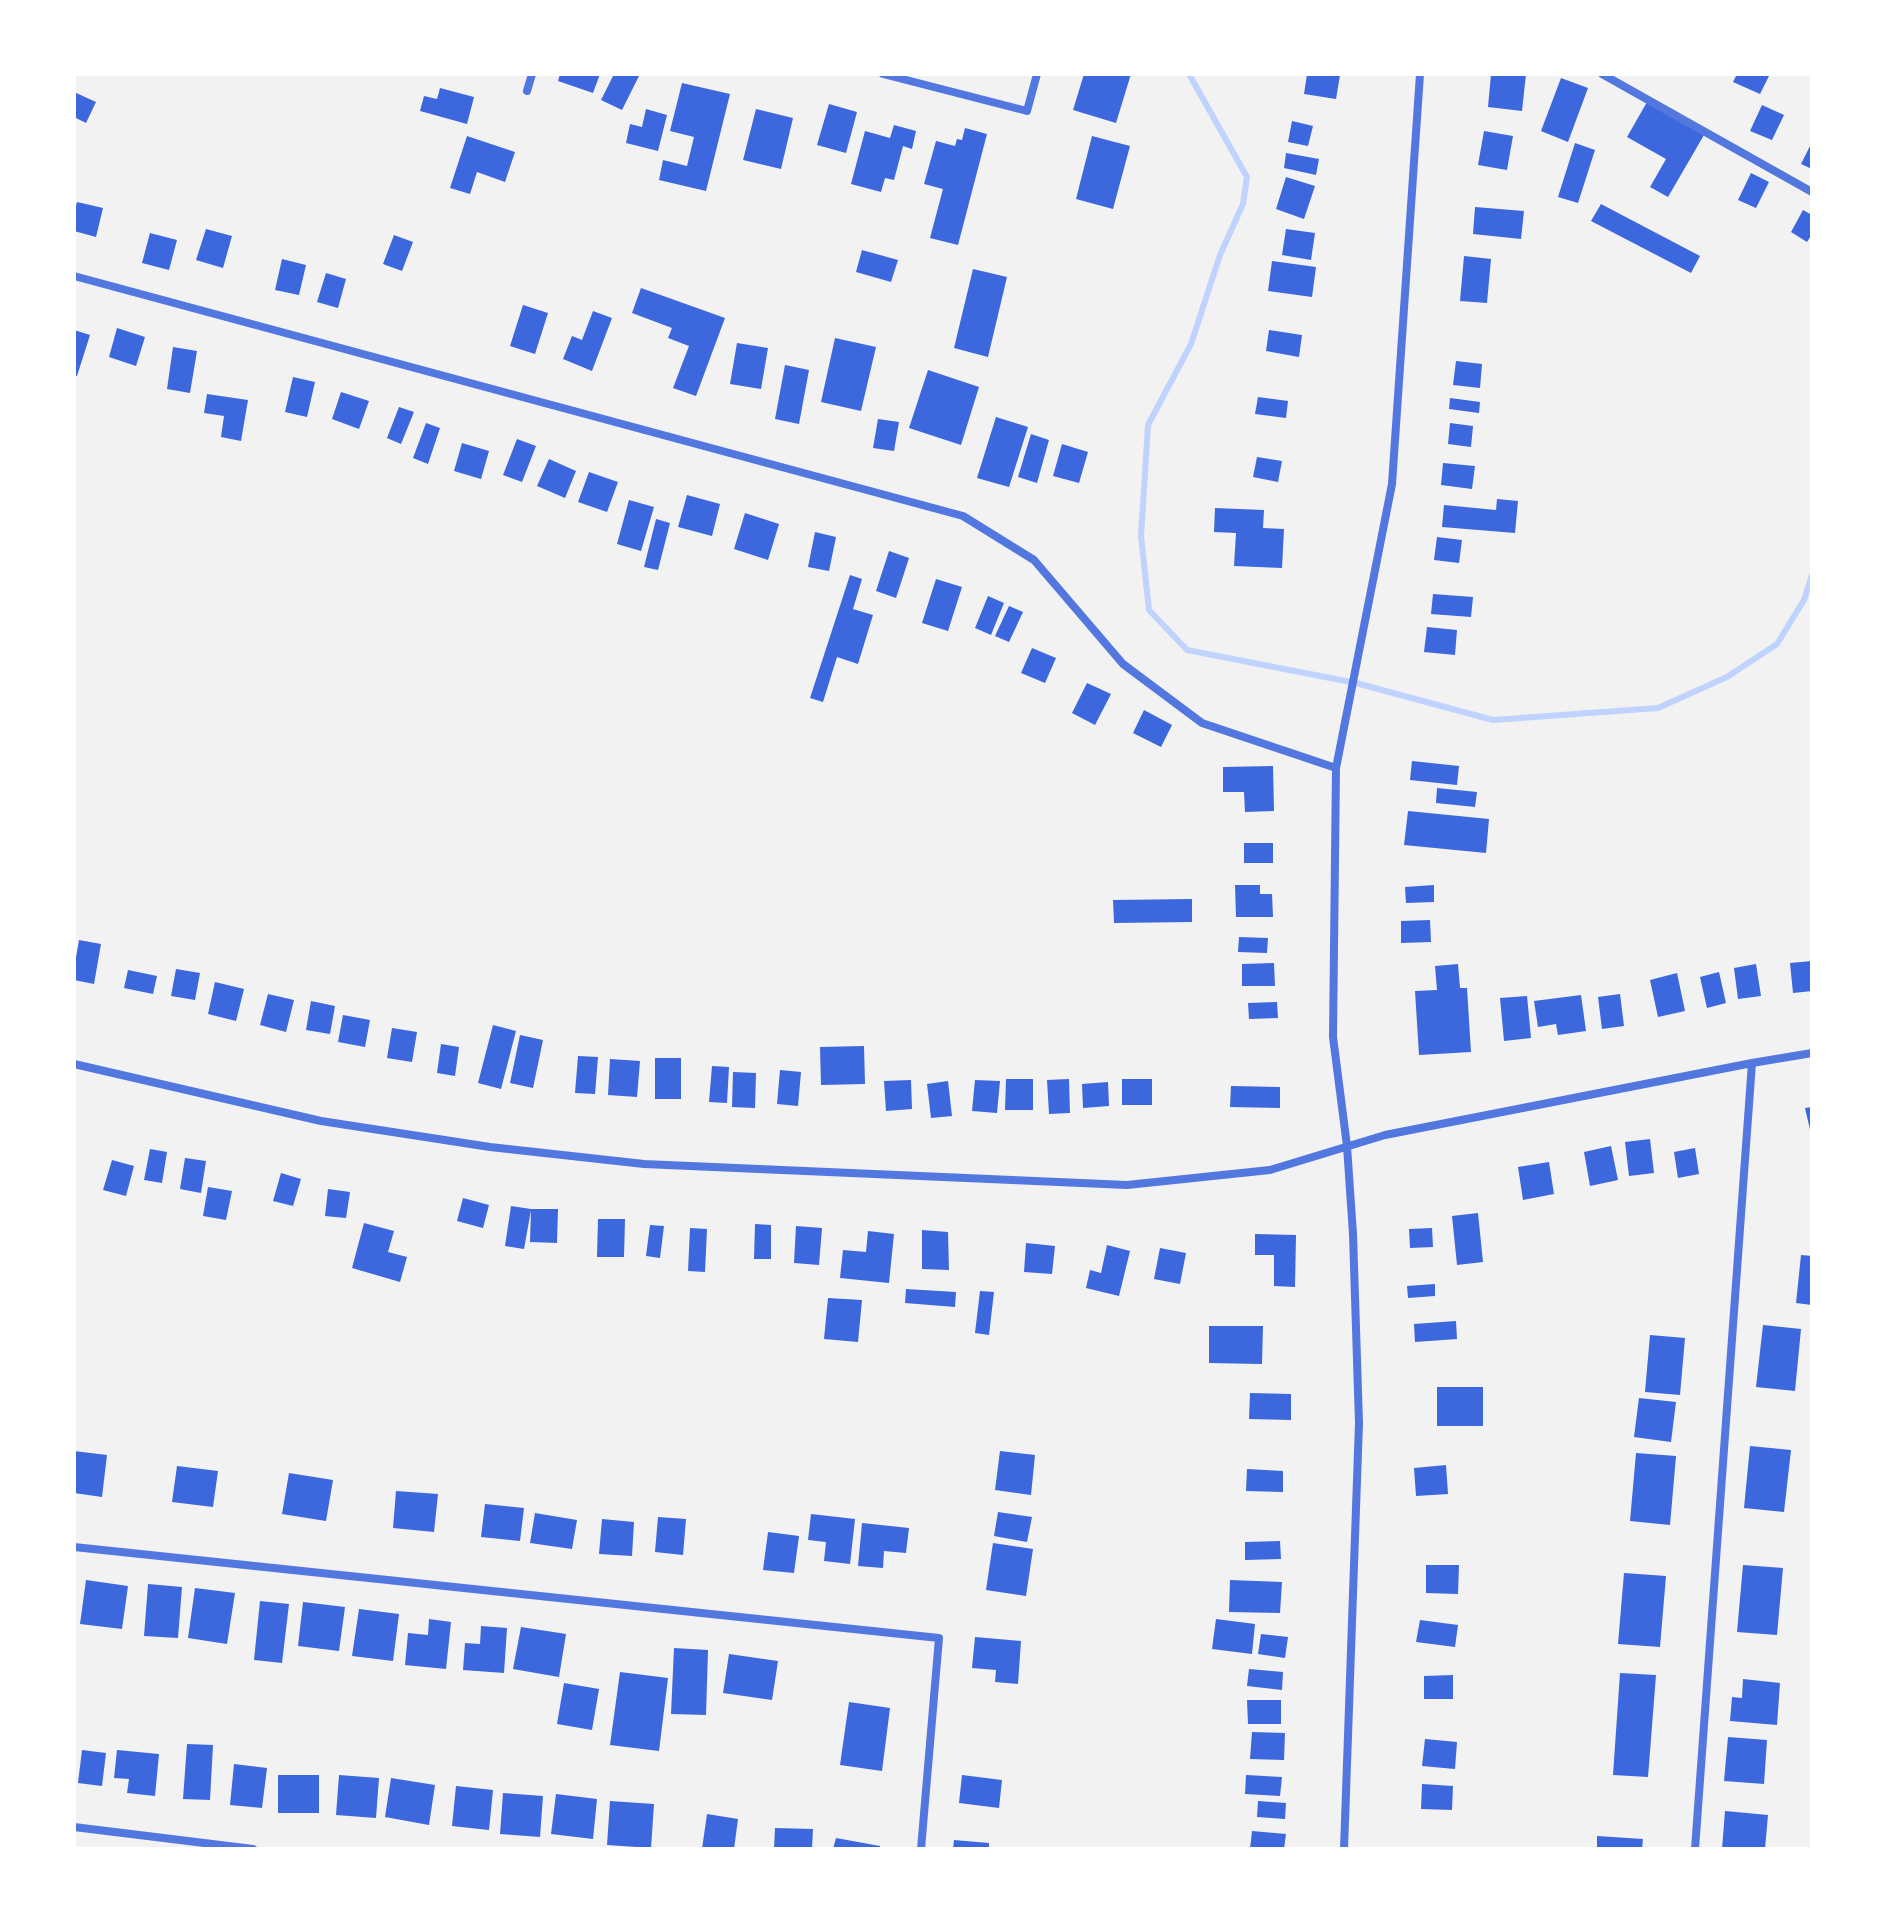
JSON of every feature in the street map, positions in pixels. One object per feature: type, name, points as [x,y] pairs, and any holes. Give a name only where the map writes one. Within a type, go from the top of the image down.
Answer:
[{"type":"street","points":[[527,91],[532,74]]},
{"type":"street","points":[[883,74],[1027,111],[1037,74]]},
{"type":"street","points":[[1344,1849],[1359,1423],[1353,1234],[1347,1146],[1333,1037],[1336,768],[1392,484],[1420,74]]},
{"type":"street","points":[[1602,74],[1812,192]]},
{"type":"street","points":[[74,276],[963,516],[1034,560],[1123,664],[1202,723],[1336,768]]},
{"type":"street","points":[[74,1064],[321,1121],[490,1147],[644,1164],[1127,1185],[1270,1170],[1385,1135],[1812,1053]]},
{"type":"street","points":[[1695,1849],[1752,1063]]},
{"type":"street","points":[[74,1547],[939,1638],[921,1849]]},
{"type":"street","points":[[74,1827],[253,1849]]},
{"type":"building","points":[[560,74],[600,74],[593,93],[558,81]]},
{"type":"building","points":[[614,74],[640,74],[622,110],[601,100]]},
{"type":"building","points":[[1084,74],[1131,74],[1116,123],[1073,110]]},
{"type":"building","points":[[1307,74],[1340,75],[1336,99],[1304,94]]},
{"type":"building","points":[[1491,74],[1526,74],[1522,111],[1488,107]]},
{"type":"building","points":[[1737,74],[1770,74],[1760,94],[1733,82]]},
{"type":"building","points":[[1561,78],[1588,88],[1568,142],[1541,131]]},
{"type":"building","points":[[682,83],[730,94],[706,191],[659,180],[663,160],[687,166],[694,137],[670,131]]},
{"type":"building","points":[[440,88],[474,97],[467,124],[420,111],[424,96],[437,99]]},
{"type":"building","points":[[74,92],[96,102],[86,123],[74,117]]},
{"type":"building","points":[[1647,102],[1704,135],[1668,197],[1650,187],[1666,159],[1627,137]]},
{"type":"building","points":[[829,104],[857,112],[846,153],[817,145]]},
{"type":"building","points":[[1762,105],[1784,115],[1772,140],[1750,131]]},
{"type":"building","points":[[646,109],[667,115],[658,151],[626,143],[630,124],[642,127]]},
{"type":"building","points":[[756,109],[793,118],[781,169],[743,160]]},
{"type":"building","points":[[1292,121],[1313,126],[1308,146],[1288,142]]},
{"type":"building","points":[[894,125],[916,131],[912,149],[903,146],[894,180],[885,178],[881,192],[851,184],[865,131],[890,138]]},
{"type":"building","points":[[965,128],[987,134],[958,245],[930,238],[943,189],[924,184],[936,141],[955,146],[957,139],[962,140]]},
{"type":"building","points":[[1484,131],[1513,136],[1507,170],[1478,165]]},
{"type":"building","points":[[467,136],[515,152],[505,182],[477,172],[470,194],[450,188]]},
{"type":"building","points":[[1092,136],[1130,146],[1113,209],[1076,199]]},
{"type":"building","points":[[1812,142],[1812,169],[1801,164]]},
{"type":"building","points":[[1575,143],[1595,150],[1578,203],[1558,197]]},
{"type":"building","points":[[1286,153],[1319,159],[1316,175],[1284,168]]},
{"type":"building","points":[[1751,173],[1769,182],[1756,208],[1738,200]]},
{"type":"building","points":[[1286,177],[1315,186],[1304,219],[1276,209]]},
{"type":"building","points":[[77,202],[103,208],[96,237],[74,231]]},
{"type":"building","points":[[1601,204],[1700,256],[1691,273],[1591,221]]},
{"type":"building","points":[[1475,207],[1524,211],[1521,239],[1473,234]]},
{"type":"building","points":[[1803,210],[1812,215],[1812,234],[1807,242],[1791,232]]},
{"type":"building","points":[[206,229],[232,236],[223,268],[196,260]]},
{"type":"building","points":[[1286,229],[1315,233],[1311,260],[1282,255]]},
{"type":"building","points":[[150,233],[177,240],[169,270],[142,263]]},
{"type":"building","points":[[394,235],[413,242],[402,271],[383,264]]},
{"type":"building","points":[[862,250],[898,260],[891,282],[856,272]]},
{"type":"building","points":[[1464,256],[1491,259],[1487,303],[1460,301]]},
{"type":"building","points":[[282,259],[306,265],[299,295],[275,290]]},
{"type":"building","points":[[1272,261],[1316,267],[1312,297],[1268,291]]},
{"type":"building","points":[[973,269],[1007,277],[988,357],[954,348]]},
{"type":"building","points":[[326,273],[346,279],[338,308],[317,302]]},
{"type":"building","points":[[641,288],[725,318],[696,396],[673,388],[689,346],[668,338],[672,328],[632,313]]},
{"type":"building","points":[[523,305],[548,313],[535,354],[510,346]]},
{"type":"building","points":[[593,311],[612,318],[592,371],[563,359],[572,336],[582,340]]},
{"type":"building","points":[[117,328],[145,337],[136,366],[109,357]]},
{"type":"building","points":[[74,330],[90,335],[77,376],[74,375]]},
{"type":"building","points":[[1269,330],[1302,335],[1299,357],[1266,351]]},
{"type":"building","points":[[835,338],[876,347],[861,411],[821,402]]},
{"type":"building","points":[[737,343],[768,348],[761,389],[730,384]]},
{"type":"building","points":[[173,347],[197,351],[190,393],[167,389]]},
{"type":"building","points":[[1456,361],[1482,364],[1480,388],[1453,385]]},
{"type":"building","points":[[785,365],[809,370],[799,424],[775,419]]},
{"type":"building","points":[[928,370],[979,387],[961,445],[909,428]]},
{"type":"building","points":[[293,377],[315,382],[307,417],[285,412]]},
{"type":"building","points":[[341,392],[369,401],[359,429],[332,419]]},
{"type":"building","points":[[207,394],[248,400],[241,441],[221,437],[224,416],[204,413]]},
{"type":"building","points":[[1258,397],[1288,401],[1286,418],[1255,414]]},
{"type":"building","points":[[1450,398],[1480,402],[1479,413],[1449,409]]},
{"type":"building","points":[[399,407],[414,412],[401,444],[387,438]]},
{"type":"building","points":[[996,417],[1028,427],[1009,487],[977,478]]},
{"type":"building","points":[[878,419],[899,422],[894,451],[873,448]]},
{"type":"building","points":[[426,423],[440,428],[428,464],[413,458]]},
{"type":"building","points":[[1450,423],[1473,426],[1471,447],[1448,444]]},
{"type":"building","points":[[1031,434],[1049,440],[1037,483],[1018,477]]},
{"type":"building","points":[[517,439],[536,446],[522,482],[503,475]]},
{"type":"building","points":[[462,443],[489,451],[481,479],[454,471]]},
{"type":"building","points":[[1062,444],[1088,452],[1079,483],[1053,476]]},
{"type":"building","points":[[1257,457],[1282,461],[1278,482],[1253,477]]},
{"type":"building","points":[[549,459],[576,471],[565,498],[537,486]]},
{"type":"building","points":[[1443,463],[1475,466],[1472,489],[1441,485]]},
{"type":"building","points":[[589,472],[618,482],[607,512],[578,502]]},
{"type":"building","points":[[687,495],[720,504],[712,536],[678,527]]},
{"type":"building","points":[[1497,499],[1518,501],[1515,533],[1442,527],[1444,505],[1496,510]]},
{"type":"building","points":[[629,500],[654,507],[641,551],[617,544]]},
{"type":"building","points":[[1215,508],[1264,510],[1263,528],[1284,529],[1282,568],[1234,566],[1236,533],[1214,532]]},
{"type":"building","points":[[745,513],[779,524],[768,560],[734,549]]},
{"type":"building","points":[[656,519],[670,523],[658,570],[644,567]]},
{"type":"building","points":[[815,532],[836,537],[829,571],[808,567]]},
{"type":"building","points":[[1437,537],[1462,540],[1459,563],[1434,560]]},
{"type":"building","points":[[889,551],[909,558],[896,598],[876,591]]},
{"type":"building","points":[[850,575],[862,579],[853,609],[873,615],[858,664],[837,657],[823,702],[810,698]]},
{"type":"building","points":[[936,579],[962,587],[948,631],[922,623]]},
{"type":"building","points":[[1433,594],[1473,597],[1471,617],[1431,614]]},
{"type":"building","points":[[988,596],[1004,603],[991,635],[975,628]]},
{"type":"building","points":[[1009,606],[1023,612],[1009,642],[995,636]]},
{"type":"building","points":[[1427,627],[1457,630],[1455,655],[1424,652]]},
{"type":"building","points":[[1032,648],[1056,658],[1045,683],[1021,673]]},
{"type":"building","points":[[1087,683],[1111,694],[1095,725],[1072,713]]},
{"type":"building","points":[[1144,710],[1172,725],[1161,747],[1133,733]]},
{"type":"building","points":[[1412,761],[1459,766],[1457,785],[1410,780]]},
{"type":"building","points":[[1273,766],[1274,811],[1245,812],[1244,792],[1223,792],[1223,767]]},
{"type":"building","points":[[1437,788],[1477,792],[1475,807],[1436,803]]},
{"type":"building","points":[[1408,811],[1489,819],[1486,853],[1404,845]]},
{"type":"building","points":[[1244,843],[1273,843],[1273,863],[1244,863]]},
{"type":"building","points":[[1235,885],[1260,885],[1260,894],[1272,894],[1273,917],[1236,917]]},
{"type":"building","points":[[1434,885],[1434,902],[1406,903],[1405,887]]},
{"type":"building","points":[[1192,899],[1192,922],[1114,923],[1113,900]]},
{"type":"building","points":[[1430,920],[1431,942],[1401,943],[1401,921]]},
{"type":"building","points":[[1239,937],[1268,938],[1267,953],[1238,952]]},
{"type":"building","points":[[79,940],[101,944],[94,984],[74,980]]},
{"type":"building","points":[[1812,961],[1812,991],[1793,993],[1790,963]]},
{"type":"building","points":[[1274,963],[1275,986],[1242,986],[1242,964]]},
{"type":"building","points":[[1458,964],[1460,988],[1467,988],[1471,1052],[1419,1055],[1415,991],[1437,990],[1435,966]]},
{"type":"building","points":[[1756,964],[1761,996],[1738,999],[1734,968]]},
{"type":"building","points":[[176,969],[200,973],[195,1000],[171,996]]},
{"type":"building","points":[[128,970],[157,976],[153,994],[124,988]]},
{"type":"building","points":[[1719,972],[1726,1003],[1707,1008],[1700,977]]},
{"type":"building","points":[[1677,973],[1685,1011],[1658,1017],[1650,980]]},
{"type":"building","points":[[215,982],[244,989],[236,1021],[208,1014]]},
{"type":"building","points":[[268,994],[294,1000],[286,1032],[260,1025]]},
{"type":"building","points":[[1620,994],[1624,1026],[1602,1029],[1598,997]]},
{"type":"building","points":[[1581,995],[1586,1031],[1558,1035],[1556,1024],[1538,1027],[1534,1001]]},
{"type":"building","points":[[1527,996],[1531,1038],[1504,1041],[1500,998]]},
{"type":"building","points":[[311,1001],[335,1006],[330,1034],[306,1030]]},
{"type":"building","points":[[1277,1002],[1278,1018],[1249,1019],[1248,1003]]},
{"type":"building","points":[[343,1015],[370,1020],[365,1047],[338,1042]]},
{"type":"building","points":[[493,1025],[516,1031],[501,1089],[478,1083]]},
{"type":"building","points":[[392,1028],[417,1032],[412,1062],[387,1058]]},
{"type":"building","points":[[520,1035],[543,1040],[533,1088],[510,1083]]},
{"type":"building","points":[[441,1044],[459,1047],[455,1076],[437,1073]]},
{"type":"building","points":[[864,1046],[865,1084],[821,1085],[820,1047]]},
{"type":"building","points":[[578,1056],[598,1057],[595,1094],[575,1093]]},
{"type":"building","points":[[655,1058],[681,1058],[681,1099],[655,1099]]},
{"type":"building","points":[[610,1059],[640,1061],[637,1097],[608,1095]]},
{"type":"building","points":[[712,1066],[729,1067],[727,1103],[709,1102]]},
{"type":"building","points":[[780,1070],[801,1072],[798,1106],[777,1104]]},
{"type":"building","points":[[733,1072],[756,1073],[755,1108],[732,1107]]},
{"type":"building","points":[[1006,1079],[1033,1079],[1033,1110],[1005,1110]]},
{"type":"building","points":[[1069,1079],[1070,1113],[1049,1114],[1047,1080]]},
{"type":"building","points":[[1122,1079],[1152,1079],[1152,1105],[1122,1105]]},
{"type":"building","points":[[911,1080],[912,1109],[886,1111],[884,1081]]},
{"type":"building","points":[[975,1080],[1000,1081],[997,1113],[972,1111]]},
{"type":"building","points":[[948,1081],[952,1116],[931,1118],[927,1084]]},
{"type":"building","points":[[1108,1082],[1109,1106],[1083,1108],[1082,1084]]},
{"type":"building","points":[[1231,1086],[1280,1087],[1280,1108],[1230,1107]]},
{"type":"building","points":[[1812,1107],[1812,1134],[1811,1134],[1805,1108]]},
{"type":"building","points":[[1650,1139],[1654,1173],[1629,1176],[1625,1142]]},
{"type":"building","points":[[1611,1146],[1618,1180],[1590,1186],[1584,1152]]},
{"type":"building","points":[[1695,1148],[1699,1174],[1678,1178],[1674,1152]]},
{"type":"building","points":[[150,1149],[167,1152],[162,1183],[144,1180]]},
{"type":"building","points":[[185,1158],[206,1161],[201,1193],[180,1189]]},
{"type":"building","points":[[112,1160],[134,1166],[126,1196],[103,1190]]},
{"type":"building","points":[[1549,1162],[1554,1194],[1523,1200],[1518,1167]]},
{"type":"building","points":[[281,1173],[301,1179],[293,1206],[273,1201]]},
{"type":"building","points":[[208,1187],[232,1191],[226,1220],[203,1216]]},
{"type":"building","points":[[328,1189],[350,1192],[346,1218],[325,1216]]},
{"type":"building","points":[[463,1198],[489,1205],[483,1228],[457,1221]]},
{"type":"building","points":[[511,1206],[558,1209],[557,1243],[530,1242],[531,1210],[524,1249],[505,1246]]},
{"type":"building","points":[[1478,1213],[1483,1262],[1457,1265],[1452,1216]]},
{"type":"building","points":[[598,1219],[625,1219],[624,1257],[597,1257]]},
{"type":"building","points":[[364,1223],[394,1231],[388,1252],[407,1257],[400,1282],[352,1268]]},
{"type":"building","points":[[755,1224],[771,1225],[771,1259],[754,1259]]},
{"type":"building","points":[[650,1225],[664,1226],[660,1258],[646,1256]]},
{"type":"building","points":[[796,1226],[822,1228],[819,1265],[794,1263]]},
{"type":"building","points":[[690,1228],[707,1229],[705,1272],[688,1271]]},
{"type":"building","points":[[1432,1228],[1433,1247],[1410,1248],[1409,1229]]},
{"type":"building","points":[[922,1230],[948,1232],[949,1270],[922,1269]]},
{"type":"building","points":[[868,1231],[894,1234],[889,1283],[840,1278],[843,1250],[866,1252]]},
{"type":"building","points":[[1255,1234],[1296,1235],[1295,1287],[1274,1286],[1274,1255],[1255,1255]]},
{"type":"building","points":[[1026,1243],[1055,1246],[1052,1274],[1024,1272]]},
{"type":"building","points":[[1107,1245],[1130,1251],[1119,1296],[1086,1288],[1090,1270],[1101,1273]]},
{"type":"building","points":[[1160,1248],[1186,1253],[1180,1284],[1154,1279]]},
{"type":"building","points":[[1801,1255],[1812,1256],[1812,1305],[1796,1303]]},
{"type":"building","points":[[1435,1284],[1435,1296],[1408,1298],[1407,1286]]},
{"type":"building","points":[[906,1289],[956,1292],[955,1307],[905,1303]]},
{"type":"building","points":[[980,1291],[994,1292],[989,1335],[975,1333]]},
{"type":"building","points":[[828,1298],[862,1300],[858,1342],[824,1339]]},
{"type":"building","points":[[1456,1321],[1457,1339],[1415,1342],[1414,1324]]},
{"type":"building","points":[[1763,1325],[1801,1329],[1795,1391],[1756,1387]]},
{"type":"building","points":[[1209,1326],[1263,1326],[1262,1364],[1209,1363]]},
{"type":"building","points":[[1650,1335],[1685,1338],[1680,1395],[1645,1392]]},
{"type":"building","points":[[1437,1387],[1483,1387],[1483,1426],[1437,1426]]},
{"type":"building","points":[[1250,1393],[1291,1394],[1291,1420],[1249,1419]]},
{"type":"building","points":[[1639,1398],[1676,1402],[1671,1442],[1634,1437]]},
{"type":"building","points":[[1750,1446],[1791,1450],[1784,1512],[1744,1508]]},
{"type":"building","points":[[74,1451],[107,1455],[102,1497],[74,1493]]},
{"type":"building","points":[[1000,1451],[1035,1455],[1031,1495],[995,1490]]},
{"type":"building","points":[[1636,1453],[1676,1456],[1670,1525],[1630,1521]]},
{"type":"building","points":[[1446,1465],[1448,1494],[1416,1496],[1414,1468]]},
{"type":"building","points":[[177,1466],[218,1471],[213,1507],[172,1502]]},
{"type":"building","points":[[1247,1469],[1283,1471],[1283,1492],[1246,1491]]},
{"type":"building","points":[[289,1473],[333,1480],[326,1521],[282,1514]]},
{"type":"building","points":[[396,1491],[438,1494],[434,1532],[393,1528]]},
{"type":"building","points":[[485,1504],[524,1508],[520,1541],[481,1537]]},
{"type":"building","points":[[998,1512],[1032,1517],[1027,1542],[994,1536]]},
{"type":"building","points":[[535,1513],[577,1520],[572,1549],[530,1543]]},
{"type":"building","points":[[811,1514],[855,1519],[850,1564],[824,1561],[826,1542],[808,1540]]},
{"type":"building","points":[[658,1517],[686,1519],[683,1555],[655,1552]]},
{"type":"building","points":[[602,1519],[634,1522],[632,1556],[599,1554]]},
{"type":"building","points":[[862,1523],[909,1528],[906,1553],[884,1551],[883,1568],[858,1566]]},
{"type":"building","points":[[768,1532],[799,1536],[794,1573],[763,1570]]},
{"type":"building","points":[[1280,1541],[1281,1559],[1245,1560],[1245,1542]]},
{"type":"building","points":[[993,1543],[1033,1549],[1026,1596],[986,1590]]},
{"type":"building","points":[[1426,1565],[1459,1565],[1458,1594],[1426,1593]]},
{"type":"building","points":[[1743,1565],[1783,1568],[1777,1635],[1737,1632]]},
{"type":"building","points":[[1624,1573],[1666,1576],[1660,1647],[1618,1644]]},
{"type":"building","points":[[86,1580],[128,1586],[122,1629],[80,1624]]},
{"type":"building","points":[[1230,1580],[1282,1582],[1280,1613],[1229,1612]]},
{"type":"building","points":[[148,1584],[182,1587],[178,1638],[144,1636]]},
{"type":"building","points":[[195,1588],[235,1593],[227,1644],[188,1638]]},
{"type":"building","points":[[260,1601],[289,1604],[282,1663],[254,1660]]},
{"type":"building","points":[[303,1602],[345,1607],[339,1651],[298,1646]]},
{"type":"building","points":[[359,1609],[399,1614],[393,1661],[352,1656]]},
{"type":"building","points":[[429,1619],[451,1622],[446,1669],[405,1665],[408,1633],[428,1635]]},
{"type":"building","points":[[1216,1619],[1255,1624],[1252,1654],[1212,1649]]},
{"type":"building","points":[[1420,1620],[1458,1625],[1455,1647],[1416,1642]]},
{"type":"building","points":[[481,1626],[507,1628],[504,1673],[463,1670],[465,1643],[480,1644]]},
{"type":"building","points":[[521,1627],[566,1634],[559,1677],[513,1669]]},
{"type":"building","points":[[1261,1634],[1288,1637],[1285,1658],[1258,1654]]},
{"type":"building","points":[[975,1637],[1021,1641],[1018,1684],[995,1682],[996,1670],[972,1668]]},
{"type":"building","points":[[674,1648],[708,1650],[706,1715],[671,1714]]},
{"type":"building","points":[[729,1654],[778,1661],[772,1700],[723,1693]]},
{"type":"building","points":[[1249,1669],[1283,1672],[1282,1690],[1247,1686]]},
{"type":"building","points":[[620,1672],[668,1678],[659,1751],[610,1745]]},
{"type":"building","points":[[1620,1673],[1656,1675],[1648,1777],[1613,1775]]},
{"type":"building","points":[[1453,1675],[1453,1699],[1424,1699],[1424,1676]]},
{"type":"building","points":[[1743,1679],[1780,1683],[1777,1725],[1730,1721],[1732,1697],[1742,1698]]},
{"type":"building","points":[[564,1683],[599,1689],[592,1730],[557,1724]]},
{"type":"building","points":[[1247,1700],[1281,1700],[1281,1724],[1248,1724]]},
{"type":"building","points":[[849,1702],[890,1708],[882,1771],[840,1765]]},
{"type":"building","points":[[1252,1732],[1285,1733],[1284,1760],[1250,1759]]},
{"type":"building","points":[[1728,1737],[1767,1740],[1764,1784],[1724,1781]]},
{"type":"building","points":[[1425,1739],[1457,1742],[1455,1769],[1422,1766]]},
{"type":"building","points":[[187,1744],[213,1745],[210,1800],[183,1799]]},
{"type":"building","points":[[82,1750],[106,1753],[102,1786],[78,1783]]},
{"type":"building","points":[[117,1750],[159,1754],[155,1796],[127,1793],[129,1779],[114,1778]]},
{"type":"building","points":[[234,1764],[267,1768],[262,1808],[230,1805]]},
{"type":"building","points":[[278,1775],[319,1775],[319,1813],[278,1813]]},
{"type":"building","points":[[339,1775],[379,1778],[376,1818],[336,1815]]},
{"type":"building","points":[[962,1775],[1002,1780],[999,1808],[959,1803]]},
{"type":"building","points":[[1246,1775],[1282,1777],[1280,1796],[1245,1794]]},
{"type":"building","points":[[391,1778],[435,1785],[429,1825],[385,1817]]},
{"type":"building","points":[[1422,1784],[1453,1786],[1452,1810],[1421,1809]]},
{"type":"building","points":[[456,1786],[493,1790],[489,1830],[452,1826]]},
{"type":"building","points":[[503,1793],[543,1796],[540,1837],[500,1834]]},
{"type":"building","points":[[556,1794],[597,1799],[593,1839],[551,1834]]},
{"type":"building","points":[[610,1801],[654,1804],[651,1848],[607,1845]]},
{"type":"building","points":[[1258,1801],[1286,1803],[1285,1819],[1257,1817]]},
{"type":"building","points":[[1725,1811],[1768,1815],[1765,1849],[1722,1849]]},
{"type":"building","points":[[707,1814],[738,1819],[734,1849],[702,1849]]},
{"type":"building","points":[[775,1828],[813,1829],[812,1849],[774,1849]]},
{"type":"building","points":[[1252,1831],[1286,1834],[1284,1849],[1250,1849]]},
{"type":"building","points":[[1597,1836],[1643,1839],[1642,1849],[1597,1849]]},
{"type":"building","points":[[836,1838],[880,1846],[880,1849],[833,1849]]},
{"type":"building","points":[[954,1840],[989,1843],[989,1849],[953,1849]]},
{"type":"waterway","points":[[1189,74],[1247,177],[1243,204],[1220,255],[1191,344],[1148,425],[1141,536],[1149,610],[1187,650],[1356,683],[1493,720],[1658,708],[1727,677],[1777,644],[1804,600],[1812,575]]}]
